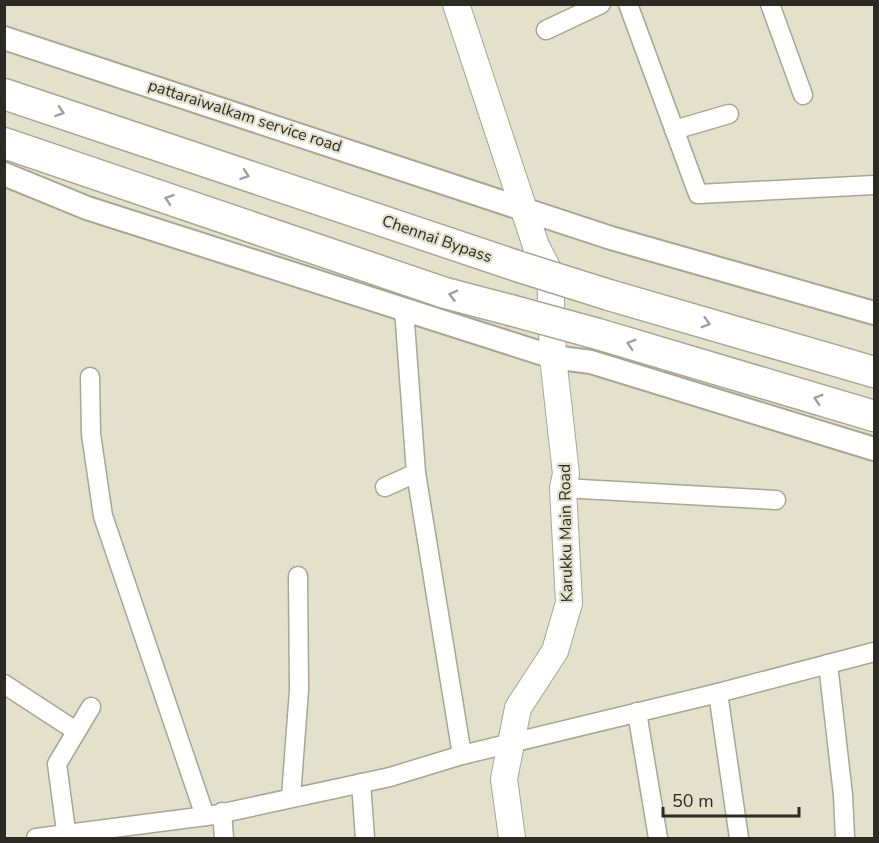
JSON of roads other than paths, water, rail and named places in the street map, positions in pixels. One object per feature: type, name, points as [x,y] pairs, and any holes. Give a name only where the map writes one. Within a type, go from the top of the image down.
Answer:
[{"type":"highway","name":"Chennai Bypass","points":[[4,94],[520,267],[874,372]]},
{"type":"highway","points":[[4,143],[445,293],[598,334],[874,416]]},
{"type":"main road","name":"Karukku Main Road","points":[[456,4],[536,246],[550,273],[553,357],[566,474],[563,488],[570,603],[555,651],[518,708],[504,779],[512,838]]},
{"type":"street","points":[[546,30],[601,4]]},
{"type":"street","points":[[628,4],[698,194],[874,185]]},
{"type":"street","points":[[770,4],[803,95]]},
{"type":"street","name":"pattaraiwalkam service road","points":[[4,38],[611,238],[874,313]]},
{"type":"street","points":[[675,130],[729,114]]},
{"type":"street","points":[[4,174],[87,208],[553,357],[591,362],[874,450]]},
{"type":"street","points":[[404,309],[416,473],[462,754]]},
{"type":"street","points":[[90,377],[91,434],[103,516],[224,838]]},
{"type":"street","points":[[385,488],[416,473]]},
{"type":"street","points":[[563,488],[776,500]]},
{"type":"street","points":[[291,796],[300,671],[298,576]]},
{"type":"street","points":[[36,838],[67,836],[214,814],[361,783],[462,754],[718,693],[874,652]]},
{"type":"street","points":[[828,663],[845,838]]},
{"type":"street","points":[[4,684],[76,732]]},
{"type":"street","points":[[718,693],[739,838]]},
{"type":"street","points":[[67,836],[56,770],[91,707]]},
{"type":"street","points":[[637,712],[658,838]]},
{"type":"street","points":[[361,783],[365,838]]}]
